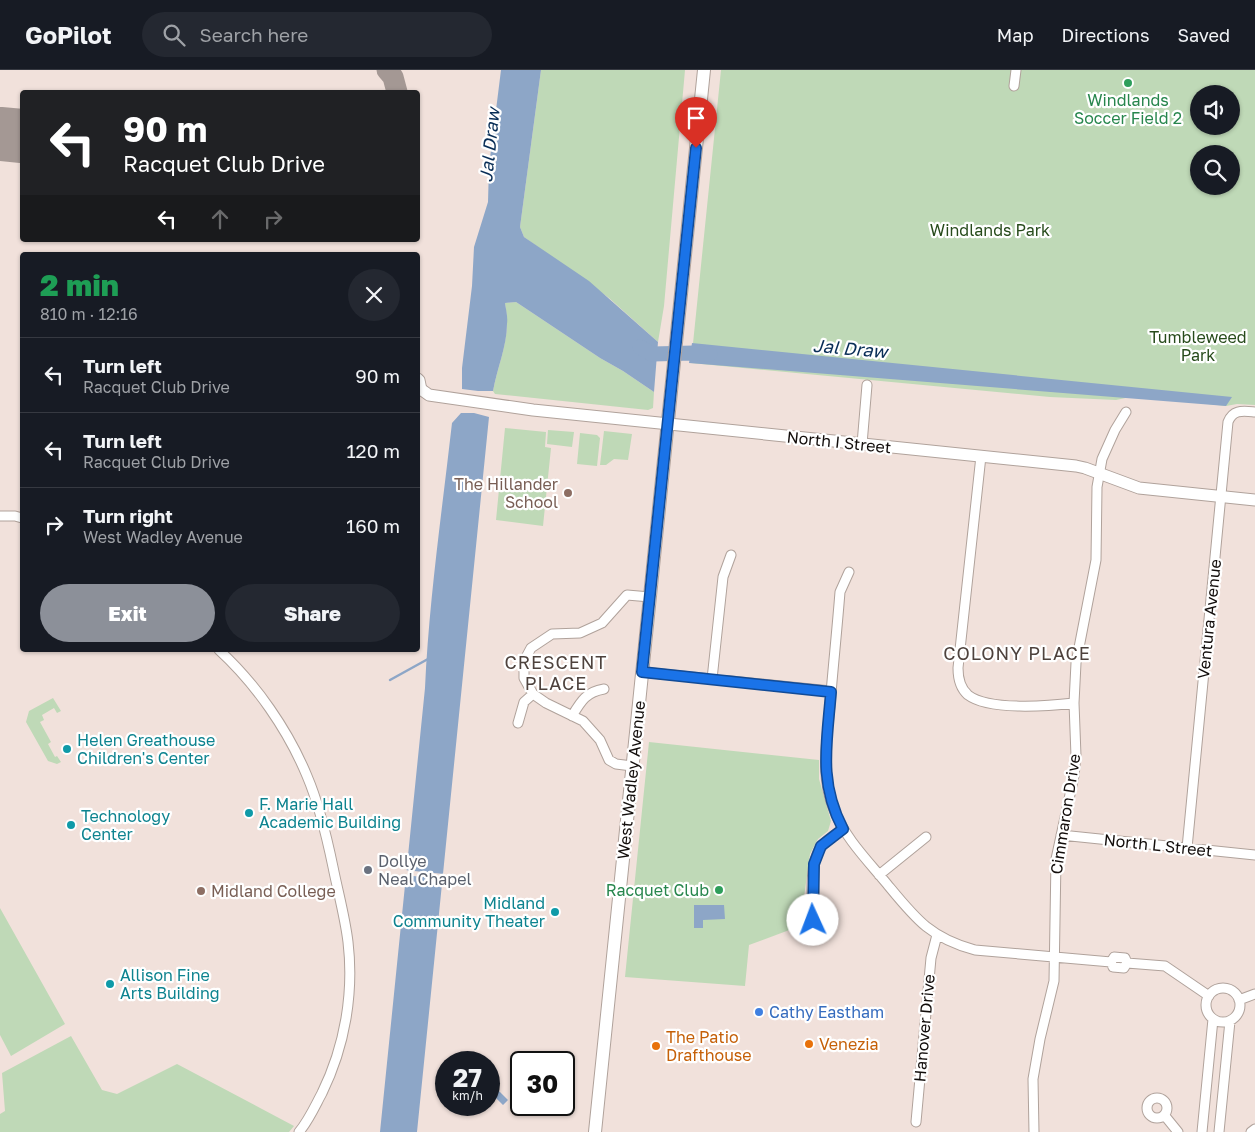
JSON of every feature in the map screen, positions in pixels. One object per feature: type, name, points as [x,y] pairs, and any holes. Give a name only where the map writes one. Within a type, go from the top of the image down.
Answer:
[{"type":"main road","name":"West Wadley Avenue","points":[[595,1132],[704,70]]},
{"type":"street","points":[[1014,86],[1016,70]]},
{"type":"street","points":[[862,444],[867,385]]},
{"type":"street","name":"North I Street","points":[[420,391],[430,395],[533,410],[1076,466],[1139,488],[1255,500]]},
{"type":"street","name":"Cimmaron Drive","points":[[1034,1132],[1033,1079],[1040,1039],[1054,981],[1056,956],[1056,859],[1074,776],[1076,756],[1074,703],[1078,648],[1094,578],[1097,487],[1102,459],[1108,443],[1126,412]]},
{"type":"street","name":"Ventura Avenue","points":[[1187,848],[1230,417],[1237,412],[1255,412]]},
{"type":"street","points":[[981,456],[958,668],[960,684],[968,695],[974,699],[990,703],[1035,707],[1074,703]]},
{"type":"street","points":[[0,516],[20,517]]},
{"type":"street","points":[[712,679],[723,577],[731,555]]},
{"type":"street","points":[[849,572],[840,592],[826,750],[830,800],[843,829],[913,916],[937,935],[962,946],[989,952],[1111,962],[1114,957],[1125,958],[1127,963],[1166,966],[1209,996]]},
{"type":"street","points":[[632,766],[616,764],[609,760],[600,740],[583,721],[546,703],[533,694],[524,678],[524,661],[531,648],[552,634],[580,633],[602,623],[626,595],[650,597]]},
{"type":"street","points":[[220,652],[234,664],[284,731],[308,777],[330,848],[348,942],[349,999],[342,1039],[330,1077],[299,1132]]},
{"type":"street","points":[[642,672],[831,692]]},
{"type":"street","points":[[572,716],[581,701],[592,690],[604,689]]},
{"type":"street","points":[[518,723],[524,702],[533,694]]},
{"type":"street","points":[[814,930],[812,890],[814,864],[821,846],[843,829]]},
{"type":"street","name":"North L Street","points":[[1061,836],[1255,855]]},
{"type":"street","points":[[879,875],[926,837]]},
{"type":"street","name":"Hanover Drive","points":[[916,1122],[931,958],[937,935]]},
{"type":"street","points":[[1196,1132],[1202,1132],[1212,1019],[1207,1010],[1207,1000],[1217,990],[1227,989],[1235,994],[1239,1000],[1239,1010],[1234,1018],[1222,1022],[1212,1019]]},
{"type":"street","points":[[1239,1000],[1255,994]]},
{"type":"street","points":[[1219,1132],[1230,1020]]},
{"type":"street","points":[[1165,1116],[1178,1132]]},
{"type":"street","points":[[1251,1132],[1255,1129]]},
{"type":"green space","points":[[541,70],[685,70],[664,306],[658,342],[609,298],[524,237],[520,227]]},
{"type":"green space","name":"Windlands Park","points":[[721,70],[1255,70],[1255,405],[1237,404],[1226,406],[1135,396],[1116,400],[1050,397],[691,363]]},
{"type":"green space","points":[[516,302],[654,392],[653,408],[648,410],[495,394],[493,391],[507,332],[505,303]]},
{"type":"green space","points":[[505,428],[546,432],[545,447],[551,448],[543,526],[496,520]]},
{"type":"green space","points":[[548,430],[574,432],[572,447],[547,444]]},
{"type":"green space","points":[[604,431],[632,434],[628,460],[614,459],[606,465],[600,465]]},
{"type":"green space","points":[[580,433],[597,435],[600,438],[597,466],[577,464]]},
{"type":"green space","points":[[53,698],[61,711],[57,713],[54,708],[42,715],[44,720],[40,722],[51,742],[48,744],[55,757],[57,756],[61,762],[57,764],[48,761],[26,722],[29,711]]},
{"type":"green space","name":"Racquet Club","points":[[649,742],[819,760],[819,779],[831,821],[828,831],[818,839],[810,854],[800,926],[749,945],[745,986],[625,977]]},
{"type":"green space","points":[[0,908],[65,1024],[11,1056],[0,1035]]},
{"type":"green space","points":[[71,1036],[102,1090],[117,1094],[177,1064],[294,1126],[289,1132],[0,1132],[0,1114],[5,1111],[2,1073]]},
{"type":"water","points":[[501,70],[541,70],[520,227],[524,237],[589,281],[658,342],[654,392],[516,302],[505,303],[507,332],[493,391],[462,389],[462,368],[472,286],[474,247],[488,202],[489,166]]},
{"type":"water","points":[[692,343],[1232,397],[1226,406],[689,363]]},
{"type":"water","points":[[461,413],[474,413],[489,417],[417,1132],[380,1132],[425,688],[436,556],[452,423]]},
{"type":"water","points":[[694,905],[724,905],[725,919],[703,920],[703,928],[694,928]]},
{"type":"water","points":[[500,1092],[508,1100],[503,1105],[500,1102]]},
{"type":"pier","points":[[404,870],[444,874],[444,879],[403,875]]},
{"type":"waterway","name":"Jal Draw","points":[[640,347],[652,354],[710,354]]},
{"type":"waterway","points":[[390,680],[428,659]]},
{"type":"taxiway","points":[[387,70],[393,77],[396,90]]},
{"type":"runway","points":[[0,134],[20,136]]},
{"type":"place","name":"Windlands Soccer Field 2","points":[[1128,83]]},
{"type":"place","name":"The Hillander School","points":[[568,493]]},
{"type":"place","name":"Helen Greathouse Children's Center","points":[[67,749]]},
{"type":"place","name":"F. Marie Hall Academic Building","points":[[249,813]]},
{"type":"place","name":"Technology Center","points":[[71,825]]},
{"type":"place","name":"Dollye Neal Chapel","points":[[368,870]]},
{"type":"place","name":"Racquet Club","points":[[719,890]]},
{"type":"place","name":"Midland College","points":[[201,891]]},
{"type":"place","name":"Midland Community Theater","points":[[555,912]]},
{"type":"place","name":"Allison Fine Arts Building","points":[[110,984]]},
{"type":"place","name":"Cathy Eastham","points":[[759,1012]]},
{"type":"place","name":"Venezia","points":[[809,1044]]},
{"type":"place","name":"The Patio Drafthouse","points":[[656,1046]]},
{"type":"district","name":"COLONY PLACE","points":[[1017,653]]},
{"type":"district","name":"CRESCENT PLACE","points":[[556,672]]},
{"type":"route","points":[[696,148],[642,672],[831,692],[826,750],[827,786],[834,811],[843,829],[821,846],[814,864],[812,890],[813,920]]},
{"type":"park label","name":"Tumbleweed Park","points":[[1198,346]]}]
